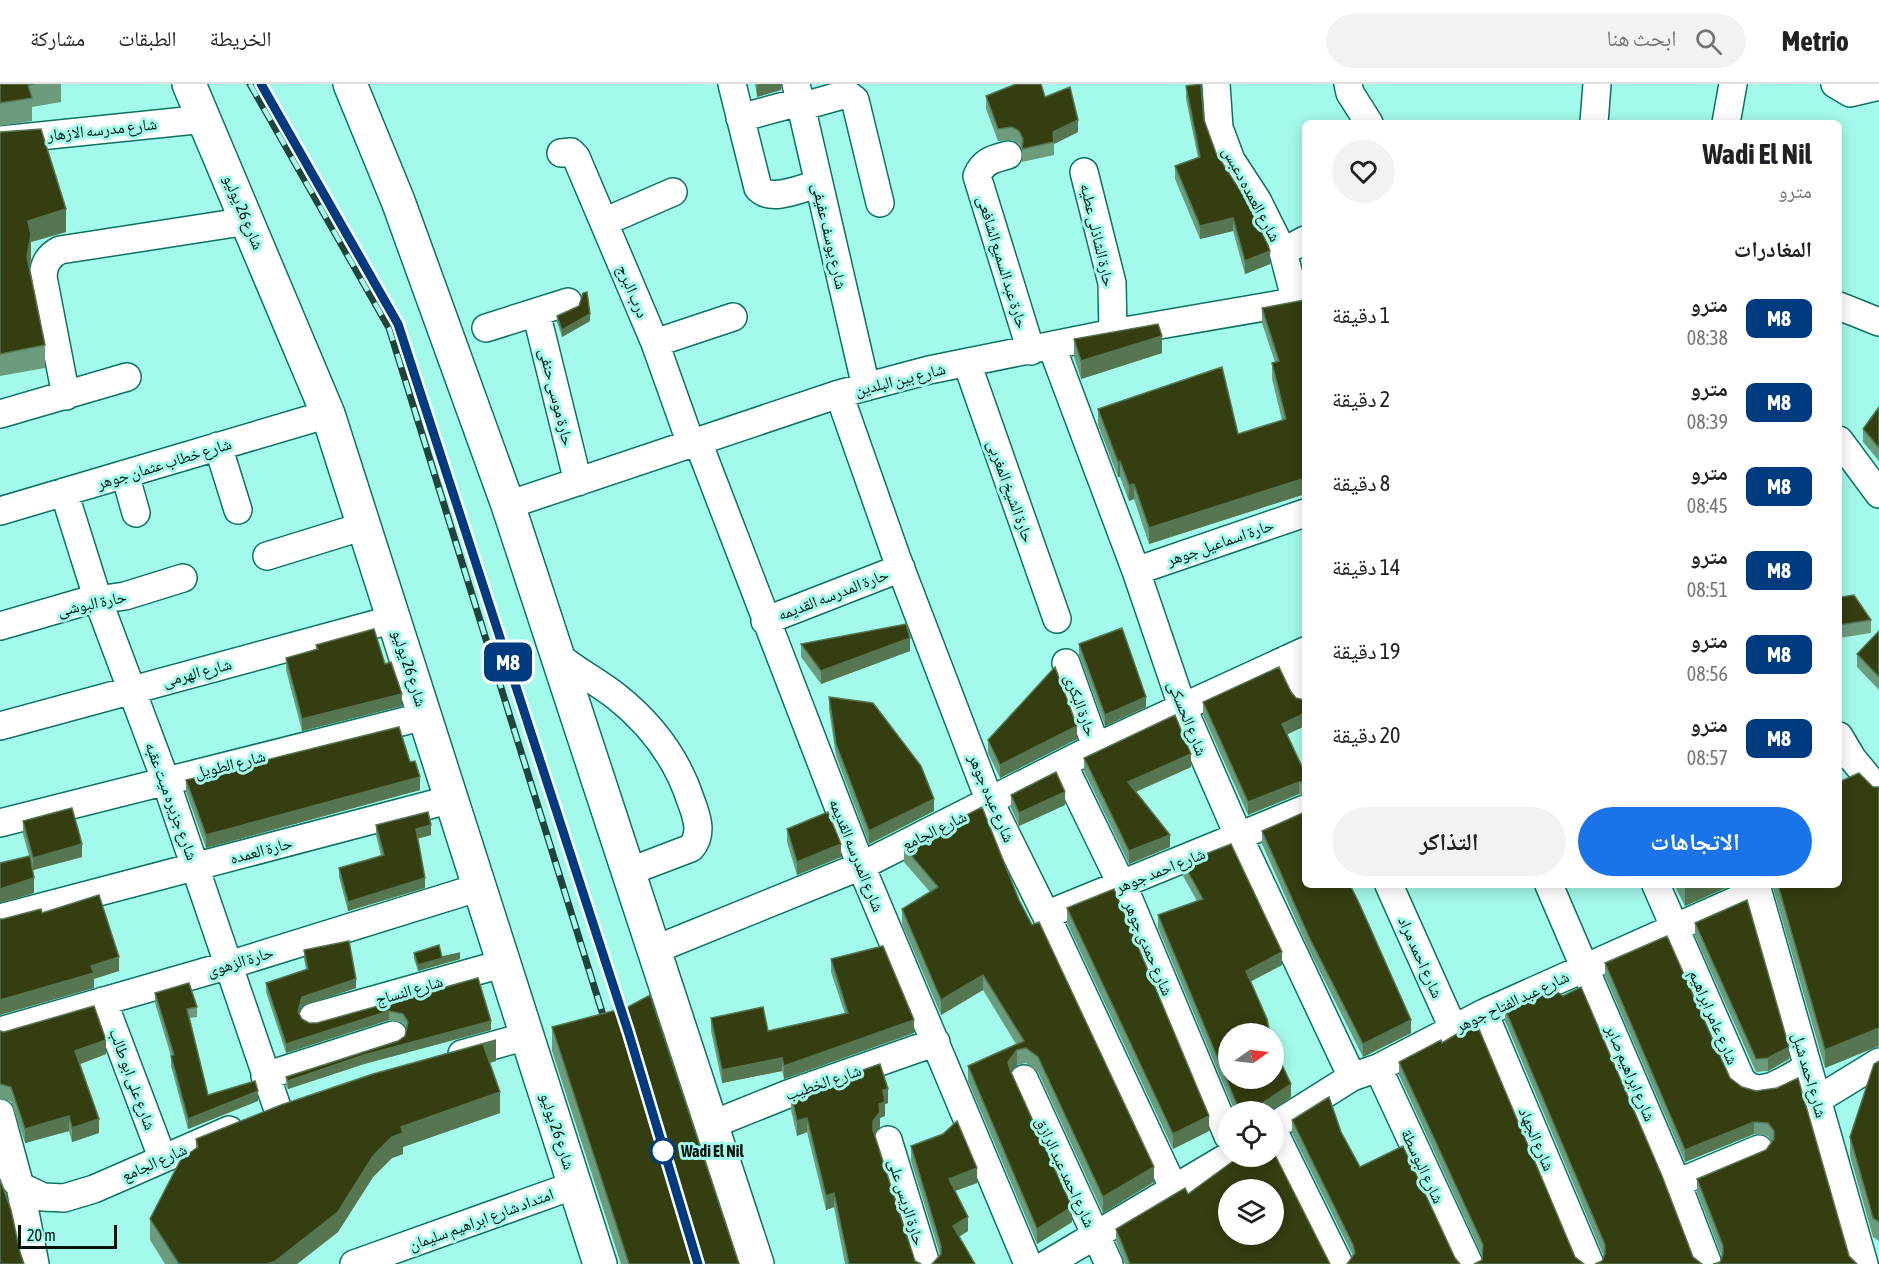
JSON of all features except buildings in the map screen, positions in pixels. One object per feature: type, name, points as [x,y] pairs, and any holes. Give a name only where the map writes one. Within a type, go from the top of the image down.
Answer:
[{"type":"main road","name":"شارع 26 يوليو","points":[[189,84],[328,414],[600,1264]]},
{"type":"main road","points":[[350,84],[398,201],[508,505],[757,1264]]},
{"type":"street","points":[[732,84],[756,183],[761,193],[772,195],[818,184]]},
{"type":"street","name":"شارع العمده دعبس","points":[[1216,84],[1219,128],[1231,160],[1257,200],[1294,246],[1301,301]]},
{"type":"street","points":[[1348,84],[1350,93],[1367,120]]},
{"type":"street","points":[[1594,120],[1597,84]]},
{"type":"street","points":[[1727,120],[1733,84]]},
{"type":"street","points":[[1835,84],[1850,93],[1879,86]]},
{"type":"street","points":[[740,118],[798,98],[850,96],[855,100],[880,203]]},
{"type":"street","name":"شارع يوسف عفيفى","points":[[798,98],[866,387]]},
{"type":"street","name":"شارع مدرسه الازهار","points":[[0,140],[205,119]]},
{"type":"street","name":"درب البرج","points":[[561,153],[571,152],[576,157],[655,342],[695,443]]},
{"type":"street","name":"حارة عبد السميع الشافعى","points":[[1008,155],[989,160],[981,166],[977,176],[1041,349]]},
{"type":"street","name":"حارة الشاذلى عطيه","points":[[1084,172],[1112,283],[1113,333]]},
{"type":"street","points":[[604,222],[673,192]]},
{"type":"street","points":[[66,396],[43,277],[43,269],[52,254],[60,250],[248,220]]},
{"type":"street","name":"شارع بين البلدين","points":[[508,505],[839,394],[866,387],[967,363],[1113,333],[1301,301]]},
{"type":"street","points":[[486,328],[567,302]]},
{"type":"street","points":[[1842,307],[1879,322]]},
{"type":"street","name":"حارة موسى حنفى","points":[[536,312],[578,482]]},
{"type":"street","points":[[655,342],[733,317]]},
{"type":"street","name":"شارع الحسكى","points":[[1041,349],[1136,571],[1182,706],[1239,837],[1352,1077]]},
{"type":"street","name":"حارة الشيخ المغربى","points":[[967,363],[1057,619]]},
{"type":"street","points":[[0,414],[127,377]]},
{"type":"street","name":"شارع عبده جوهر","points":[[839,394],[901,568],[990,802],[1046,915],[1174,1189]]},
{"type":"street","name":"شارع خطاب عثمان جوهر","points":[[0,511],[328,414]]},
{"type":"street","name":"شارع المدرسه القديمه","points":[[695,443],[861,866],[1028,1264]]},
{"type":"street","points":[[1842,444],[1879,494]]},
{"type":"street","points":[[218,446],[238,510]]},
{"type":"street","points":[[125,474],[136,513]]},
{"type":"street","name":"شارع جزيره ميت عقبه","points":[[64,492],[98,600],[165,779],[265,1076],[289,1107]]},
{"type":"street","name":"حارة اسماعيل جوهر","points":[[1136,571],[1302,514]]},
{"type":"street","points":[[267,556],[364,526]]},
{"type":"street","name":"حارة المدرسه القديمه","points":[[765,621],[901,568]]},
{"type":"street","name":"حارة البوشى","points":[[0,626],[98,600],[125,596],[183,578]]},
{"type":"street","name":"شارع الهرمى","points":[[0,726],[394,619]]},
{"type":"street","points":[[557,655],[576,672],[616,696],[644,721],[670,753],[686,785],[698,821],[696,842],[691,848],[628,872]]},
{"type":"street","points":[[1296,655],[1302,684]]},
{"type":"street","name":"شارع الجامع","points":[[654,950],[861,866],[1096,747],[1296,655]]},
{"type":"street","name":"حارة البكرى","points":[[1066,663],[1096,747]]},
{"type":"street","name":"شارع الطويل","points":[[0,823],[165,779],[425,716]]},
{"type":"street","points":[[1842,741],[1852,758],[1879,790]]},
{"type":"street","name":"شارع حمدى جوهر","points":[[1063,764],[1122,885],[1218,1112]]},
{"type":"street","name":"حارة العمده","points":[[0,918],[452,799]]},
{"type":"street","name":"شارع احمد جوهر","points":[[1046,915],[1302,810]]},
{"type":"street","name":"حارة الزهوى","points":[[0,1031],[229,965],[480,887]]},
{"type":"street","name":"شارع احمد مراد","points":[[1390,888],[1453,1028]]},
{"type":"street","name":"شارع ابراهيم صابر","points":[[1550,888],[1587,967],[1677,1183],[1708,1264]]},
{"type":"street","name":"شارع عامر ابراهيم","points":[[1657,888],[1741,1079],[1748,1088],[1760,1091],[1808,1067]]},
{"type":"street","name":"شارع عبد الفتاح جوهر","points":[[1284,1120],[1352,1077],[1378,1068],[1484,1013],[1676,927],[1756,888]]},
{"type":"street","name":"شارع احمد شبل","points":[[1756,888],[1864,1264]]},
{"type":"street","name":"شارع النساج","points":[[313,1017],[505,963]]},
{"type":"street","name":"شارع على ابو طالب","points":[[103,1001],[162,1157]]},
{"type":"street","name":"شارع الجهاد","points":[[1484,1013],[1590,1264]]},
{"type":"street","points":[[265,1076],[393,1035]]},
{"type":"street","points":[[440,1061],[527,1036]]},
{"type":"street","name":"شارع الخطيب","points":[[711,1125],[788,1094],[936,1042]]},
{"type":"street","points":[[1817,1100],[1879,1062]]},
{"type":"street","name":"شارع البوسطة","points":[[1378,1068],[1469,1264]]},
{"type":"street","name":"شارع احمد عبد الرازق","points":[[1024,1079],[1109,1264]]},
{"type":"street","name":"شارع الجامع","points":[[20,1186],[43,1197],[64,1198],[94,1189],[162,1157],[289,1107]]},
{"type":"street","points":[[0,1113],[20,1186],[35,1264]]},
{"type":"street","name":"حارة الريس على","points":[[888,1140],[926,1264]]},
{"type":"street","points":[[1677,1183],[1759,1149]]},
{"type":"street","points":[[1284,1152],[1339,1264]]},
{"type":"street","points":[[1047,1264],[1218,1163]]},
{"type":"street","points":[[0,1164],[20,1186]]},
{"type":"street","name":"امتداد شارع ابراهيم سليمان","points":[[354,1264],[575,1185]]},
{"type":"railway","points":[[250,84],[389,328],[608,1031]]},
{"type":"railway","points":[[261,84],[398,324],[626,1026]]},
{"type":"metro line","name":"M8","points":[[261,84],[398,324],[628,1031],[698,1264]]},
{"type":"place","name":"Wadi El Nil","points":[[663,1151]]}]
